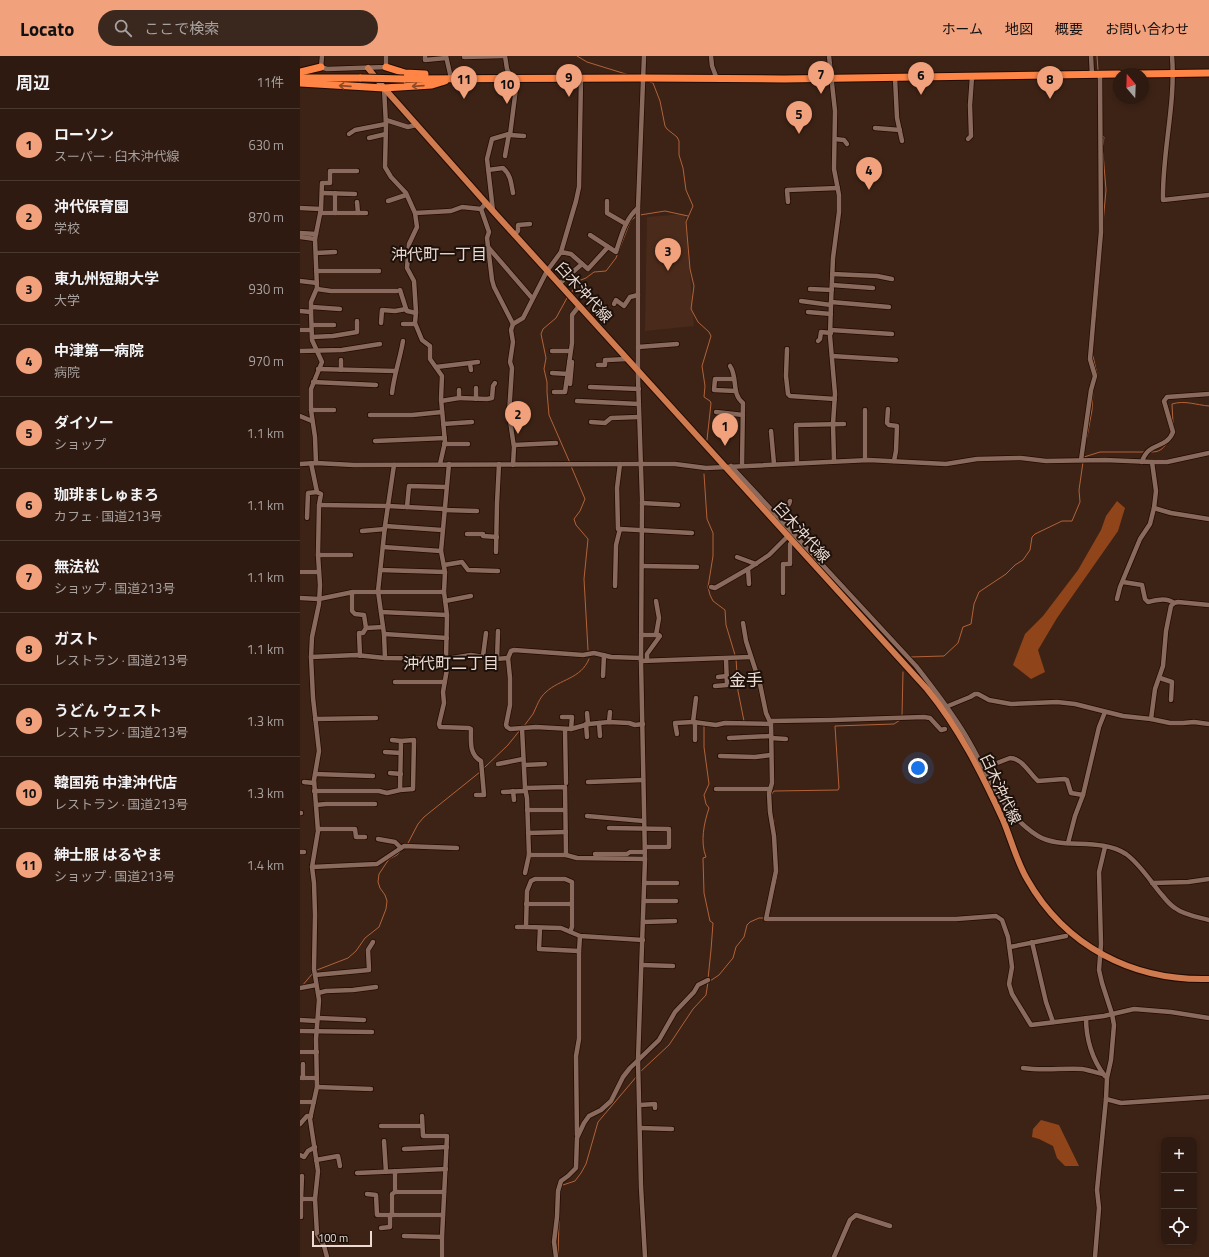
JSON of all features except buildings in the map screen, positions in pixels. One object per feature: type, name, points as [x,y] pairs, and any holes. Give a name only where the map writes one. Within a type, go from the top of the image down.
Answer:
[{"type":"highway","points":[[300,72],[321,67]]},
{"type":"highway","points":[[386,67],[405,73],[442,75],[451,78]]},
{"type":"highway","points":[[1149,74],[1209,73]]},
{"type":"highway","points":[[300,78],[832,79],[1113,74]]},
{"type":"highway","points":[[300,83],[384,88],[432,85],[451,78]]},
{"type":"main road","name":"臼木沖代線","points":[[368,68],[484,206],[493,211],[638,372],[728,466],[792,541],[937,701],[959,734],[985,783],[1030,885],[1044,904],[1069,932],[1086,945],[1125,965],[1154,974],[1186,979],[1209,979]]},
{"type":"street","points":[[322,56],[321,67],[327,69],[386,67],[386,56]]},
{"type":"street","points":[[425,56],[425,60],[446,57],[451,78]]},
{"type":"street","points":[[464,57],[504,56],[507,69],[516,88],[510,134],[505,156]]},
{"type":"street","points":[[644,56],[638,208],[638,372],[642,503],[641,660],[645,859],[638,1060],[641,1187],[645,1257]]},
{"type":"street","points":[[712,56],[712,66],[717,79]]},
{"type":"street","points":[[829,56],[835,112],[834,169],[838,188],[839,212],[833,258],[831,303],[831,332],[835,399],[833,424],[834,461]]},
{"type":"street","points":[[1081,460],[1091,390],[1095,376],[1090,359],[1101,232],[1096,75],[1091,56]]},
{"type":"street","points":[[1172,56],[1173,74],[1163,182],[1163,200],[1209,195]]},
{"type":"street","points":[[968,139],[971,136],[970,105],[972,76]]},
{"type":"street","points":[[513,465],[514,445],[509,414],[512,368],[510,362],[513,342],[511,330],[513,324],[523,318],[547,271],[561,252],[576,202],[579,187],[581,78]]},
{"type":"street","points":[[895,78],[896,108],[902,140]]},
{"type":"street","points":[[384,88],[386,167],[391,177],[406,195],[415,213],[417,227],[408,244],[407,268],[414,281],[416,324],[422,340],[430,346],[430,359],[442,376],[441,401],[445,438],[440,464]]},
{"type":"street","points":[[349,134],[355,130],[386,122],[408,127],[416,125]]},
{"type":"street","points":[[875,128],[900,130]]},
{"type":"street","points":[[368,138],[386,134]]},
{"type":"street","points":[[493,211],[487,158],[492,139],[510,134],[524,136]]},
{"type":"street","points":[[835,139],[844,140],[847,144]]},
{"type":"street","points":[[488,170],[503,168],[510,176],[513,193]]},
{"type":"street","points":[[327,1257],[324,1246],[317,1234],[315,1199],[318,1171],[310,1119],[317,1087],[316,1052],[319,1000],[315,972],[315,915],[312,867],[318,829],[314,782],[319,751],[315,719],[311,657],[312,637],[317,617],[319,599],[318,555],[319,505],[321,494],[317,492],[314,463],[315,437],[311,410],[311,390],[322,362],[313,344],[311,330],[311,302],[317,289],[315,236],[320,211],[322,183],[330,183],[330,171],[357,170]]},
{"type":"street","points":[[788,202],[788,190],[838,188]]},
{"type":"street","points":[[322,193],[355,194]]},
{"type":"street","points":[[335,193],[335,213]]},
{"type":"street","points":[[388,201],[406,195]]},
{"type":"street","points":[[607,201],[607,213],[626,224]]},
{"type":"street","points":[[357,202],[358,213]]},
{"type":"street","points":[[415,213],[451,211],[462,207],[484,206],[489,232],[487,238],[492,280],[498,297],[513,324]]},
{"type":"street","points":[[300,208],[335,213],[366,213]]},
{"type":"street","points":[[590,235],[616,252],[626,224],[638,208]]},
{"type":"street","points":[[514,235],[518,231],[518,225],[530,224]]},
{"type":"street","points":[[300,233],[315,236]]},
{"type":"street","points":[[300,238],[315,236]]},
{"type":"street","points":[[459,249],[488,247]]},
{"type":"street","points":[[488,247],[532,298]]},
{"type":"street","points":[[561,252],[571,254],[588,269],[608,247]]},
{"type":"street","points":[[316,253],[334,252]]},
{"type":"street","points":[[559,284],[582,264]]},
{"type":"street","points":[[316,271],[379,271]]},
{"type":"street","points":[[832,274],[877,276],[892,279]]},
{"type":"street","points":[[300,281],[317,283]]},
{"type":"street","points":[[810,289],[832,287],[873,288]]},
{"type":"street","points":[[317,289],[399,290],[407,311],[416,313]]},
{"type":"street","points":[[614,304],[616,300],[624,306],[630,297],[638,295]]},
{"type":"street","points":[[802,301],[889,307]]},
{"type":"street","points":[[554,392],[565,392],[572,343],[572,315],[579,306]]},
{"type":"street","points":[[300,311],[340,309]]},
{"type":"street","points":[[381,323],[382,310],[395,311],[406,309]]},
{"type":"street","points":[[808,312],[831,314]]},
{"type":"street","points":[[312,337],[333,336],[357,332],[357,321]]},
{"type":"street","points":[[403,324],[416,324]]},
{"type":"street","points":[[312,325],[334,325]]},
{"type":"street","points":[[300,330],[311,330]]},
{"type":"street","points":[[818,341],[820,339],[821,332],[892,334]]},
{"type":"street","points":[[391,391],[403,341]]},
{"type":"street","points":[[300,351],[342,350],[380,344]]},
{"type":"street","points":[[638,347],[677,344]]},
{"type":"street","points":[[787,349],[786,376],[788,394],[790,396],[835,399]]},
{"type":"street","points":[[552,351],[570,351]]},
{"type":"street","points":[[832,356],[896,360]]},
{"type":"street","points":[[598,365],[604,365],[605,360],[627,359]]},
{"type":"street","points":[[341,360],[341,370]]},
{"type":"street","points":[[436,368],[478,362]]},
{"type":"street","points":[[569,362],[572,362],[570,384]]},
{"type":"street","points":[[470,364],[471,370]]},
{"type":"street","points":[[730,366],[733,369],[736,392],[743,403],[742,465]]},
{"type":"street","points":[[318,369],[396,371]]},
{"type":"street","points":[[552,373],[568,374]]},
{"type":"street","points":[[734,379],[715,379],[714,390],[736,392]]},
{"type":"street","points":[[313,382],[376,385]]},
{"type":"street","points":[[441,401],[459,398],[492,398],[493,386],[495,383]]},
{"type":"street","points":[[590,387],[639,389]]},
{"type":"street","points":[[476,388],[476,399]]},
{"type":"street","points":[[459,390],[459,398]]},
{"type":"street","points":[[1142,462],[1146,452],[1151,448],[1166,442],[1171,436],[1172,429],[1164,402],[1167,397],[1209,394]]},
{"type":"street","points":[[577,401],[639,404]]},
{"type":"street","points":[[888,409],[887,423],[889,425],[897,426],[894,461]]},
{"type":"street","points":[[311,410],[334,410]]},
{"type":"street","points":[[864,460],[865,410]]},
{"type":"street","points":[[370,415],[412,415],[442,412]]},
{"type":"street","points":[[716,412],[743,415]]},
{"type":"street","points":[[300,416],[312,421]]},
{"type":"street","points":[[591,422],[605,423],[611,418],[639,417]]},
{"type":"street","points":[[443,424],[472,422]]},
{"type":"street","points":[[797,462],[796,425],[844,424]]},
{"type":"street","points":[[771,430],[774,464]]},
{"type":"street","points":[[375,441],[445,438]]},
{"type":"street","points":[[514,445],[556,443]]},
{"type":"street","points":[[444,444],[468,444]]},
{"type":"street","points":[[300,464],[675,464],[706,468],[797,462],[864,460],[946,464],[977,459],[1021,458],[1050,461],[1105,460],[1167,462],[1209,454]]},
{"type":"street","points":[[1117,599],[1140,539],[1150,524],[1156,491],[1152,462]]},
{"type":"street","points":[[449,464],[441,550],[445,572],[444,592],[447,615],[447,669],[443,692],[444,703],[439,724],[440,727],[471,729],[472,752],[474,757],[481,761],[485,795],[476,795]]},
{"type":"street","points":[[496,552],[499,464]]},
{"type":"street","points":[[615,586],[616,545],[620,529],[618,529],[617,488],[620,464]]},
{"type":"street","points":[[385,658],[384,634],[378,591],[394,465]]},
{"type":"street","points":[[728,466],[776,515],[916,666],[948,706],[1005,806],[1028,828],[1042,838],[1053,841],[1088,844],[1117,850],[1128,856],[1138,866],[1174,908],[1180,912],[1209,920]]},
{"type":"street","points":[[408,507],[409,486],[446,487]]},
{"type":"street","points":[[307,518],[308,493],[317,492]]},
{"type":"street","points":[[776,515],[789,504],[790,500]]},
{"type":"street","points":[[642,503],[678,505]]},
{"type":"street","points":[[319,505],[388,506],[477,511]]},
{"type":"street","points":[[1154,508],[1172,513],[1209,519]]},
{"type":"street","points":[[362,531],[385,527],[442,530]]},
{"type":"street","points":[[620,529],[692,533]]},
{"type":"street","points":[[467,534],[483,534],[483,536],[496,537]]},
{"type":"street","points":[[711,587],[715,588],[756,564],[769,555],[788,536]]},
{"type":"street","points":[[783,593],[782,564],[790,564],[790,544],[792,541]]},
{"type":"street","points":[[383,547],[441,550]]},
{"type":"street","points":[[318,555],[351,555]]},
{"type":"street","points":[[737,557],[756,564]]},
{"type":"street","points":[[444,565],[462,562],[468,570],[498,571]]},
{"type":"street","points":[[642,566],[697,567]]},
{"type":"street","points":[[748,569],[749,584]]},
{"type":"street","points":[[380,570],[445,572]]},
{"type":"street","points":[[300,572],[319,572]]},
{"type":"street","points":[[1123,582],[1142,586],[1145,599],[1148,602],[1164,599],[1174,603],[1193,602],[1209,605]]},
{"type":"street","points":[[300,598],[319,599],[352,592],[444,592]]},
{"type":"street","points":[[352,592],[352,610],[355,614],[364,615],[366,628],[363,633],[359,633],[360,656]]},
{"type":"street","points":[[445,600],[472,596]]},
{"type":"street","points":[[656,601],[659,618],[656,635]]},
{"type":"street","points":[[1151,719],[1155,689],[1164,663],[1168,622],[1171,608],[1174,603]]},
{"type":"street","points":[[381,612],[447,615]]},
{"type":"street","points":[[743,623],[746,641],[760,684],[766,713],[770,722],[772,783],[770,789],[770,812],[774,836],[776,871],[766,919],[956,919],[991,915],[996,916],[1002,920],[1004,924],[1010,947],[1012,967],[1009,984],[1012,994],[1031,1025],[1112,1014],[1134,1009],[1170,1012],[1209,1018]]},
{"type":"street","points":[[366,628],[383,627]]},
{"type":"street","points":[[497,659],[498,631]]},
{"type":"street","points":[[482,656],[486,633]]},
{"type":"street","points":[[384,634],[447,638]]},
{"type":"street","points":[[641,635],[660,636],[647,654],[647,661]]},
{"type":"street","points":[[643,724],[635,725],[629,723],[609,722],[587,724],[571,729],[536,727],[510,729],[506,725],[510,705],[508,658],[514,650],[583,655],[594,653],[611,657],[647,661],[751,658]]},
{"type":"street","points":[[311,657],[360,656],[446,659],[471,655],[497,659],[508,658]]},
{"type":"street","points":[[603,676],[604,655]]},
{"type":"street","points":[[715,686],[727,685],[726,659]]},
{"type":"street","points":[[718,677],[727,676]]},
{"type":"street","points":[[1160,678],[1172,682],[1172,700]]},
{"type":"street","points":[[395,682],[445,682]]},
{"type":"street","points":[[948,706],[978,694],[990,700],[1011,704],[1057,702],[1075,704],[1123,716],[1170,723],[1183,724],[1194,722],[1209,724]]},
{"type":"street","points":[[695,740],[694,722],[696,698]]},
{"type":"street","points":[[609,722],[610,712]]},
{"type":"street","points":[[1068,843],[1075,816],[1083,795],[1099,727],[1105,712]]},
{"type":"street","points":[[587,713],[587,737]]},
{"type":"street","points":[[562,717],[572,717],[571,729]]},
{"type":"street","points":[[677,734],[675,723],[694,722],[716,725],[725,723],[924,717],[930,718],[941,730],[946,729]]},
{"type":"street","points":[[315,719],[376,718]]},
{"type":"street","points":[[599,723],[600,736]]},
{"type":"street","points":[[522,728],[529,855],[525,873]]},
{"type":"street","points":[[565,729],[566,783]]},
{"type":"street","points":[[314,791],[380,791],[387,794],[400,790],[413,789],[413,738],[401,741],[392,740]]},
{"type":"street","points":[[729,738],[786,738]]},
{"type":"street","points":[[400,790],[401,741]]},
{"type":"street","points":[[385,752],[401,753]]},
{"type":"street","points":[[720,756],[755,757],[771,755]]},
{"type":"street","points":[[984,768],[1010,758],[1014,758],[1027,768],[1038,781],[1064,779],[1067,780],[1071,794],[1083,795]]},
{"type":"street","points":[[498,764],[524,762],[545,764]]},
{"type":"street","points":[[315,774],[373,776]]},
{"type":"street","points":[[390,774],[401,774]]},
{"type":"street","points":[[588,782],[643,780]]},
{"type":"street","points":[[304,782],[314,782]]},
{"type":"street","points":[[503,792],[565,787],[566,855]]},
{"type":"street","points":[[716,789],[770,789]]},
{"type":"street","points":[[513,791],[514,800]]},
{"type":"street","points":[[316,805],[375,804]]},
{"type":"street","points":[[527,810],[565,810]]},
{"type":"street","points":[[587,816],[644,821]]},
{"type":"street","points":[[595,854],[627,854],[630,852],[669,848],[670,829],[608,828]]},
{"type":"street","points":[[318,829],[355,829],[356,837],[365,836]]},
{"type":"street","points":[[528,833],[566,832]]},
{"type":"street","points":[[378,840],[395,842],[401,848]]},
{"type":"street","points":[[312,867],[377,864],[404,846],[458,848]]},
{"type":"street","points":[[1095,1257],[1099,1208],[1097,1190],[1106,1099],[1105,1076],[1111,1060],[1114,1025],[1112,1014],[1100,978],[1101,944],[1099,872],[1105,847]]},
{"type":"street","points":[[529,855],[566,855],[577,858],[645,859]]},
{"type":"street","points":[[526,927],[526,904],[529,884],[535,879],[565,880],[572,882],[572,927],[570,932]]},
{"type":"street","points":[[1152,883],[1188,882],[1209,879]]},
{"type":"street","points":[[644,883],[677,882]]},
{"type":"street","points":[[644,900],[676,901]]},
{"type":"street","points":[[526,904],[571,904]]},
{"type":"street","points":[[643,922],[675,921]]},
{"type":"street","points":[[517,927],[561,928],[580,936],[643,940]]},
{"type":"street","points":[[540,928],[539,949],[579,951]]},
{"type":"street","points":[[556,1257],[554,1242],[558,1191],[561,1181],[576,1168],[576,1056],[579,1039],[580,936]]},
{"type":"street","points":[[1010,947],[1066,936]]},
{"type":"street","points":[[315,972],[369,970],[368,950],[373,942]]},
{"type":"street","points":[[1032,942],[1046,1002],[1053,1022]]},
{"type":"street","points":[[642,965],[673,966]]},
{"type":"street","points":[[577,1138],[589,1116],[601,1110],[611,1101],[623,1077],[659,1040],[675,1012],[698,985],[708,980]]},
{"type":"street","points":[[300,988],[316,985]]},
{"type":"street","points":[[318,994],[326,991],[376,987]]},
{"type":"street","points":[[1086,1018],[1086,1032],[1090,1046],[1095,1059],[1105,1076]]},
{"type":"street","points":[[300,1020],[364,1020]]},
{"type":"street","points":[[300,1031],[372,1032]]},
{"type":"street","points":[[300,1052],[316,1052]]},
{"type":"street","points":[[303,1064],[302,1078],[317,1078]]},
{"type":"street","points":[[1022,1068],[1045,1070],[1081,1069],[1105,1076]]},
{"type":"street","points":[[317,1087],[371,1089]]},
{"type":"street","points":[[1106,1099],[1121,1103],[1209,1097]]},
{"type":"street","points":[[300,1102],[314,1102]]},
{"type":"street","points":[[640,1104],[655,1104],[655,1108]]},
{"type":"street","points":[[300,1124],[307,1116],[311,1116]]},
{"type":"street","points":[[422,1116],[423,1136],[447,1136],[442,1257]]},
{"type":"street","points":[[381,1126],[422,1126]]},
{"type":"street","points":[[640,1128],[672,1129]]},
{"type":"street","points":[[384,1141],[386,1172]]},
{"type":"street","points":[[300,1155],[304,1157],[308,1151],[315,1147]]},
{"type":"street","points":[[404,1149],[447,1147]]},
{"type":"street","points":[[316,1160],[338,1156],[340,1166]]},
{"type":"street","points":[[357,1173],[446,1169]]},
{"type":"street","points":[[381,1228],[390,1227],[392,1194],[395,1192],[395,1171]]},
{"type":"street","points":[[301,1218],[302,1176]]},
{"type":"street","points":[[395,1192],[444,1192]]},
{"type":"street","points":[[367,1194],[376,1195],[377,1216],[443,1214]]},
{"type":"street","points":[[301,1199],[315,1199]]},
{"type":"street","points":[[834,1257],[850,1220],[856,1216],[890,1226]]},
{"type":"street","points":[[404,1236],[442,1236]]},
{"type":"shaded area","points":[[685,214],[694,326],[645,331],[647,217]]},
{"type":"shaded area","points":[[1117,501],[1125,508],[1118,531],[1057,618],[1038,650],[1045,672],[1031,679],[1013,665],[1025,634],[1043,616],[1078,570],[1101,530],[1106,516]]},
{"type":"shaded area","points":[[1041,1120],[1059,1125],[1079,1166],[1065,1166],[1057,1158],[1053,1146],[1032,1137],[1033,1129]]},
{"type":"waterway","points":[[577,56],[587,62],[629,75]]},
{"type":"waterway","points":[[1097,56],[1098,70]]},
{"type":"waterway","points":[[647,81],[653,83],[660,101],[665,126],[677,137],[679,141],[679,155],[683,168],[686,190],[693,206],[686,222],[690,269],[694,286],[691,309],[698,322],[709,332],[711,336],[702,366],[705,386],[704,397],[711,403],[707,440]]},
{"type":"waterway","points":[[1102,135],[1104,137],[1103,145]]},
{"type":"waterway","points":[[1103,153],[1106,190],[1103,223]]},
{"type":"waterway","points":[[640,215],[665,211],[688,216]]},
{"type":"waterway","points":[[571,294],[576,282],[586,278],[594,272],[606,271],[616,258],[631,220],[637,216]]},
{"type":"waterway","points":[[1096,317],[1101,256]]},
{"type":"waterway","points":[[567,298],[556,318],[543,329],[541,334],[546,358],[544,369],[547,382],[549,415],[570,463]]},
{"type":"waterway","points":[[1093,348],[1094,338]]},
{"type":"waterway","points":[[1093,356],[1097,374]]},
{"type":"waterway","points":[[1087,437],[1092,410],[1093,390]]},
{"type":"waterway","points":[[1173,423],[1172,404],[1186,403],[1209,406]]},
{"type":"waterway","points":[[1151,452],[1160,450],[1167,443]]},
{"type":"waterway","points":[[1084,457],[1100,452],[1146,452]]},
{"type":"waterway","points":[[910,657],[944,656],[958,643],[963,627],[971,624],[974,604],[979,592],[1006,574],[1015,565],[1023,560],[1030,550],[1032,537],[1035,534],[1062,521],[1072,521],[1080,502],[1079,490],[1083,462]]},
{"type":"waterway","points":[[571,466],[585,499],[580,511],[574,519],[576,525],[588,539],[584,579],[588,650]]},
{"type":"waterway","points":[[704,474],[707,519],[713,533],[713,556],[708,587],[713,601],[725,610],[726,625],[735,655]]},
{"type":"waterway","points":[[736,658],[738,691],[744,721]]},
{"type":"waterway","points":[[524,726],[533,714],[538,702],[544,694],[576,675],[581,671],[589,659]]},
{"type":"waterway","points":[[902,716],[903,672]]},
{"type":"waterway","points":[[771,797],[774,791],[838,790],[835,726],[894,724],[900,720]]},
{"type":"waterway","points":[[704,726],[704,747],[709,784],[704,795],[706,804],[709,808],[704,826],[703,839],[706,857],[703,858],[704,893],[710,921],[713,923],[708,979]]},
{"type":"waterway","points":[[484,768],[508,745],[520,730]]},
{"type":"waterway","points":[[407,845],[418,824],[424,817],[480,772]]},
{"type":"waterway","points":[[774,820],[775,831]]},
{"type":"waterway","points":[[317,970],[348,958],[356,951],[365,938],[379,927],[386,909],[387,901],[378,882],[379,874],[389,859],[397,855],[402,850]]},
{"type":"waterway","points":[[776,883],[778,872],[777,854]]},
{"type":"waterway","points":[[710,981],[719,975],[733,958],[736,947],[744,937],[747,925],[759,918],[764,918]]},
{"type":"waterway","points":[[302,986],[313,973]]},
{"type":"waterway","points":[[640,1072],[669,1045],[693,1009],[706,995],[708,982]]},
{"type":"waterway","points":[[563,1185],[575,1181],[581,1173],[586,1164],[598,1122],[637,1076]]},
{"type":"waterway","points":[[558,1257],[559,1221]]},
{"type":"place","name":"無法松","points":[[821,94]]},
{"type":"place","name":"珈琲ましゅまろ","points":[[921,95]]},
{"type":"place","name":"うどん ウェスト","points":[[569,97]]},
{"type":"place","name":"紳士服 はるやま","points":[[464,99]]},
{"type":"place","name":"ガスト","points":[[1050,99]]},
{"type":"place","name":"韓国苑 中津沖代店","points":[[507,104]]},
{"type":"place","name":"ダイソー","points":[[799,134]]},
{"type":"place","name":"中津第一病院","points":[[869,190]]},
{"type":"place","name":"東九州短期大学","points":[[668,271]]},
{"type":"place","name":"沖代保育園","points":[[518,434]]},
{"type":"place","name":"ローソン","points":[[725,446]]},
{"type":"district","name":"沖代町一丁目","points":[[439,254]]},
{"type":"district","name":"沖代町二丁目","points":[[451,663]]},
{"type":"district","name":"金手","points":[[746,680]]}]
